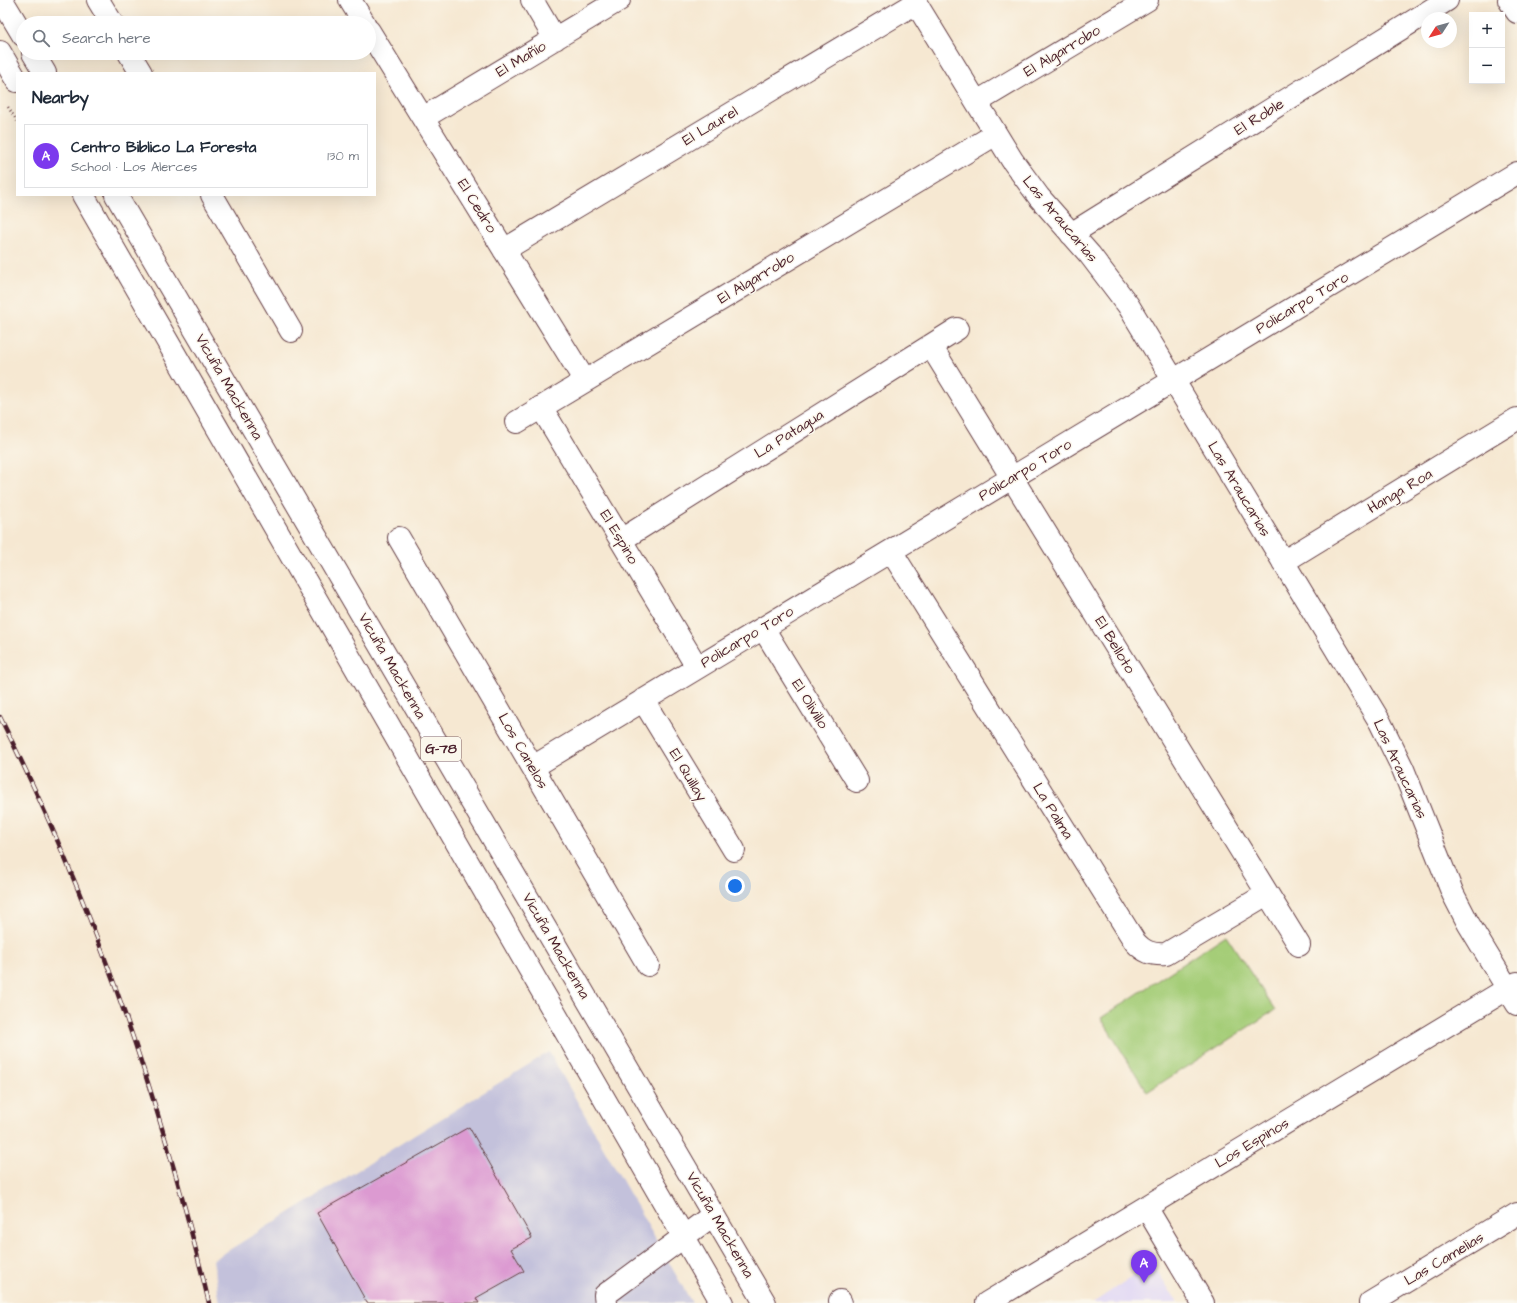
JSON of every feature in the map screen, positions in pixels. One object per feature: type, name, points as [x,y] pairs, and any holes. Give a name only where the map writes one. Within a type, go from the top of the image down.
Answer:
[{"type":"street","points":[[2,0],[16,23]]},
{"type":"street","points":[[98,0],[108,16]]},
{"type":"street","points":[[350,0],[360,16]]},
{"type":"street","points":[[532,0],[555,39]]},
{"type":"street","name":"El Mañío","points":[[423,118],[619,0]]},
{"type":"street","name":"El Algarrobo","points":[[977,102],[1147,0]]},
{"type":"street","name":"El Roble","points":[[1071,234],[1446,0]]},
{"type":"street","points":[[1510,0],[1517,12]]},
{"type":"street","name":"Las Araucarias","points":[[915,1],[1012,160],[1039,197],[1090,255],[1128,305],[1380,722],[1403,769],[1453,894],[1468,923],[1514,992]]},
{"type":"street","name":"El Laurel","points":[[504,250],[915,1]]},
{"type":"street","name":"El Cedro","points":[[376,42],[585,381]]},
{"type":"street","points":[[0,52],[16,79]]},
{"type":"street","points":[[37,60],[44,72]]},
{"type":"street","points":[[133,60],[140,72]]},
{"type":"street","name":"El Algarrobo","points":[[517,422],[996,134]]},
{"type":"street","name":"Policarpo Toro","points":[[533,767],[1517,173]]},
{"type":"street","name":"Vicuña Mackenna","points":[[84,196],[722,1303]]},
{"type":"street","name":"Vicuña Mackenna","points":[[117,196],[765,1303]]},
{"type":"street","points":[[213,196],[291,331]]},
{"type":"street","name":"La Patagua","points":[[620,540],[957,329]]},
{"type":"street","name":"El Belloto","points":[[931,346],[1299,945]]},
{"type":"street","name":"El Espino","points":[[541,407],[698,668]]},
{"type":"street","name":"Hanga Roa","points":[[1283,562],[1517,419]]},
{"type":"street","name":"Los Canelos","points":[[399,538],[648,965]]},
{"type":"street","name":"La Palma","points":[[890,551],[1135,942],[1142,949],[1151,954],[1166,954],[1267,894]]},
{"type":"street","name":"El Olivillo","points":[[763,628],[857,781]]},
{"type":"street","name":"El Quillay","points":[[643,700],[734,850]]},
{"type":"street","name":"Los Espinos","points":[[987,1303],[1146,1207],[1514,992]]},
{"type":"street","points":[[1146,1207],[1203,1303]]},
{"type":"street","name":"Las Camelias","points":[[1370,1303],[1517,1214]]},
{"type":"street","points":[[606,1303],[606,1295],[713,1215]]},
{"type":"shaded area","points":[[549,1052],[692,1303],[220,1303],[213,1260]]},
{"type":"shaded area","points":[[1152,1263],[1178,1303],[1093,1303]]},
{"type":"green space","points":[[1226,935],[1275,1010],[1147,1092],[1101,1018]]},
{"type":"building","points":[[469,1127],[532,1238],[511,1249],[524,1271],[476,1298],[479,1303],[367,1303],[317,1213]]},
{"type":"railway","points":[[0,717],[34,787],[65,859],[121,1004],[169,1152],[209,1303]]},
{"type":"place","name":"Centro Biblico La Foresta","points":[[1144,1283]]}]
